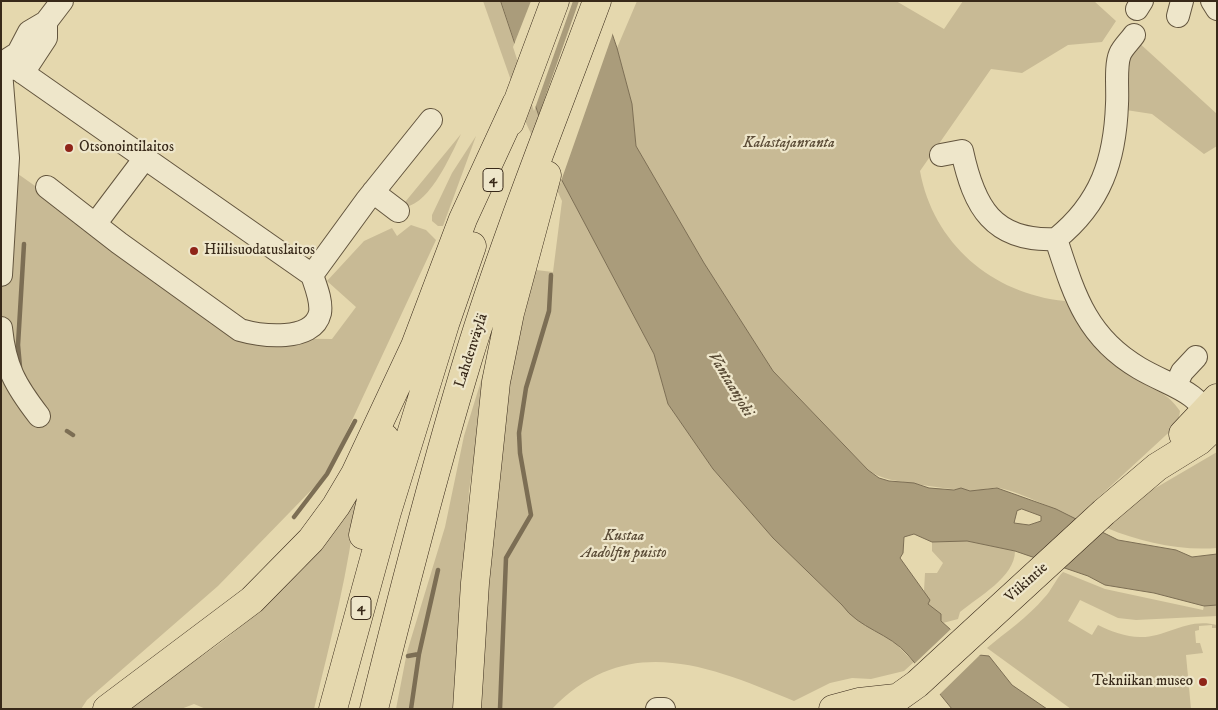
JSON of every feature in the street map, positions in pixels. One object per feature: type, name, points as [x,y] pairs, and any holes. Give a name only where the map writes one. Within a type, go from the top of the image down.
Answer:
[{"type":"main road","name":"4","points":[[334,707],[387,512],[516,104],[555,1]]},
{"type":"main road","name":"Lahdenväylä","points":[[374,709],[407,576],[468,358],[533,165],[564,93],[597,1]]},
{"type":"main road","points":[[467,709],[481,510],[496,382],[510,313],[542,198],[564,93]]},
{"type":"main road","points":[[106,709],[252,600],[311,540],[336,506],[355,474],[414,346],[463,219],[516,104]]},
{"type":"main road","points":[[334,707],[340,634],[382,448],[414,346]]},
{"type":"main road","name":"Viikintie","points":[[894,705],[1104,512],[1157,467],[1194,445],[1215,416]]},
{"type":"main road","points":[[833,709],[859,702],[894,705]]},
{"type":"street","points":[[48,187],[119,243],[240,330],[257,335],[288,335],[302,331],[314,324],[320,315],[320,304],[312,275],[145,158],[1,64],[18,53],[29,32],[46,22],[62,1]]},
{"type":"street","points":[[1212,1],[1217,9]]},
{"type":"street","points":[[1,275],[12,72],[46,38],[46,22]]},
{"type":"street","points":[[940,155],[962,151],[972,191],[990,218],[1012,233],[1024,238],[1056,239],[1086,211],[1102,183],[1111,156],[1118,103],[1120,54],[1134,35]]},
{"type":"street","points":[[312,275],[373,192],[431,120]]},
{"type":"street","points":[[96,223],[145,158]]},
{"type":"street","points":[[373,192],[398,211]]},
{"type":"street","points":[[1056,239],[1071,286],[1082,312],[1099,334],[1111,347],[1140,368],[1176,385],[1215,416]]},
{"type":"street","points":[[1,328],[4,352],[17,386],[39,416]]},
{"type":"street","points":[[1176,385],[1182,372],[1196,356]]},
{"type":"street","points":[[388,709],[405,630],[407,576]]},
{"type":"street","points":[[657,709],[664,709]]},
{"type":"green space","name":"Kustaa Aadolfin puisto","points":[[483,1],[501,1],[558,173],[654,354],[668,404],[713,469],[773,538],[847,611],[865,625],[892,640],[914,662],[904,671],[871,679],[852,678],[830,683],[794,701],[731,677],[700,668],[669,663],[639,663],[610,670],[580,685],[552,709],[480,709],[494,497],[505,411],[522,326],[536,270],[553,272],[562,201],[526,123]]},
{"type":"green space","name":"Kalastajanranta","points":[[637,1],[896,1],[944,29],[963,1],[1094,1],[1116,21],[1102,42],[1068,45],[1022,73],[991,69],[920,171],[927,197],[938,221],[952,242],[970,260],[990,276],[1013,288],[1038,296],[1065,301],[1079,325],[1097,346],[1129,374],[1171,400],[1180,411],[1178,424],[1075,519],[1004,489],[994,488],[971,491],[929,486],[896,481],[874,474],[868,470],[773,371],[704,263],[636,146],[632,104],[617,48]]},
{"type":"green space","points":[[1137,41],[1217,114],[1217,146],[1204,154],[1152,114],[1126,110],[1124,73]]},
{"type":"green space","points":[[461,134],[445,167],[429,190],[411,205],[401,207]]},
{"type":"green space","points":[[476,136],[443,226],[438,226],[432,221],[432,215],[452,173]]},
{"type":"green space","points":[[1,162],[55,200],[86,232],[129,259],[238,338],[332,339],[356,307],[327,281],[364,241],[392,228],[397,236],[411,225],[426,230],[436,240],[327,474],[218,586],[87,700],[81,709],[1,709]]},
{"type":"green space","points":[[488,364],[469,491],[456,709],[396,709],[407,652],[445,527],[464,436],[485,368]]},
{"type":"green space","points":[[1217,452],[1217,548],[1175,547],[1147,541],[1107,528],[1135,500]]},
{"type":"green space","points":[[357,498],[344,578],[314,709],[206,709],[194,704],[181,709],[129,709],[228,637],[264,606],[313,554]]},
{"type":"green space","points":[[967,541],[1015,551],[1009,569],[994,586],[960,612],[958,619],[943,623],[936,612],[927,604],[924,591],[925,573],[937,573],[943,563],[932,551],[932,542]]},
{"type":"green space","points":[[1063,572],[1105,589],[1203,610],[1204,606],[1217,605],[1217,616],[1136,620],[1118,618],[1080,600],[1068,621],[1092,635],[1098,625],[1118,633],[1140,637],[1196,624],[1217,625],[1217,636],[1216,628],[1212,628],[1212,625],[1199,626],[1199,630],[1195,631],[1196,643],[1200,643],[1203,653],[1186,655],[1191,709],[1071,709],[987,648],[1038,605]]},
{"type":"water","name":"Vantaanjoki","points":[[501,1],[601,1],[617,48],[632,104],[636,146],[704,263],[773,371],[868,470],[879,478],[889,481],[914,483],[929,488],[954,490],[961,488],[970,491],[997,488],[1056,509],[1118,540],[1176,550],[1192,557],[1217,554],[1217,605],[1204,606],[1154,593],[1105,585],[1088,576],[1015,551],[967,541],[932,542],[914,534],[904,537],[903,553],[900,558],[930,600],[928,604],[941,614],[941,621],[979,655],[989,656],[1012,685],[1047,709],[952,709],[914,661],[892,641],[866,626],[849,613],[773,538],[713,469],[668,404],[654,354],[558,173]],"holes":[[[1022,509],[1041,516],[1041,521],[1029,525],[1014,523],[1017,511]]]},
{"type":"pier","points":[[531,1],[573,1],[534,111],[513,47]]},
{"type":"pier","points":[[579,1],[603,1],[614,30],[560,184],[537,120]]},
{"type":"pier","points":[[952,628],[982,653],[939,695],[913,665]]},
{"type":"waterway","points":[[20,367],[18,345],[24,244]]},
{"type":"waterway","points":[[500,709],[506,558],[531,515],[520,453],[519,433],[526,388],[549,311],[551,275]]},
{"type":"waterway","points":[[294,517],[327,474],[355,421]]},
{"type":"waterway","points":[[67,431],[73,435]]},
{"type":"waterway","points":[[419,654],[438,570]]},
{"type":"waterway","points":[[408,656],[419,654],[411,709]]},
{"type":"place","name":"Otsonointilaitos","points":[[69,148]]},
{"type":"place","name":"Hiilisuodatuslaitos","points":[[194,251]]},
{"type":"place","name":"Tekniikan museo","points":[[1203,682]]}]
